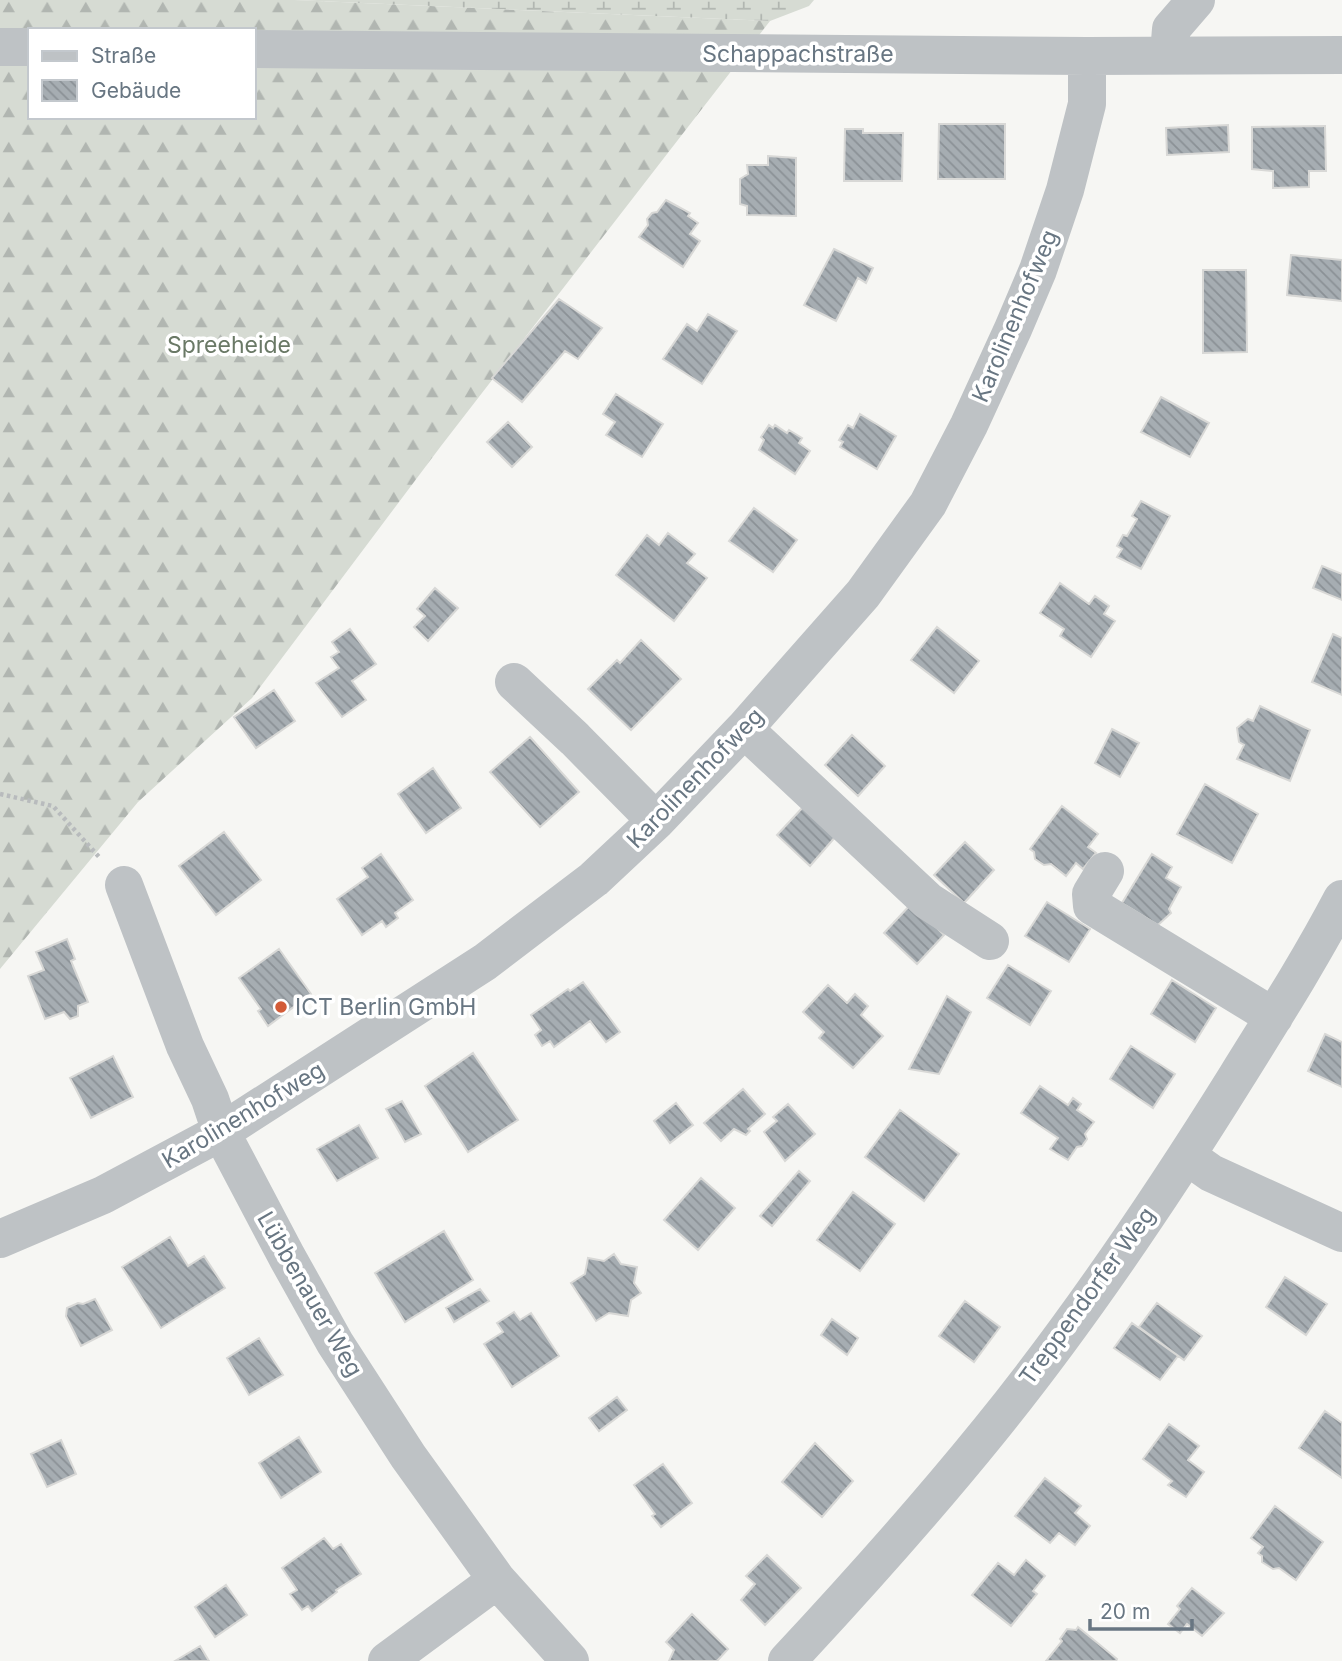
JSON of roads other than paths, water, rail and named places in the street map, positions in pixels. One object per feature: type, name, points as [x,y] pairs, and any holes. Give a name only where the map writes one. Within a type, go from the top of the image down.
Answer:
[{"type":"street","points":[[1169,54],[1171,29],[1196,0]]},
{"type":"street","points":[[0,47],[28,47]]},
{"type":"street","name":"Schappachstraße","points":[[256,49],[1087,56],[1342,55]]},
{"type":"street","name":"Karolinenhofweg","points":[[0,1239],[103,1195],[221,1132],[485,962],[594,879],[656,821],[744,729],[863,594],[928,504],[951,460],[1038,270],[1065,190],[1087,104],[1087,56]]},
{"type":"street","points":[[514,682],[656,821]]},
{"type":"street","points":[[744,729],[928,901],[990,941]]},
{"type":"street","points":[[1105,871],[1091,894],[1092,906],[1274,1017]]},
{"type":"street","name":"Lübbenauer Weg","points":[[124,885],[221,1132],[286,1257],[335,1343],[408,1456],[497,1580],[570,1661]]},
{"type":"street","name":"Treppendorfer Weg","points":[[787,1661],[893,1546],[991,1429],[1079,1312],[1187,1156],[1274,1017],[1342,899]]},
{"type":"street","points":[[1187,1156],[1212,1173],[1342,1233]]},
{"type":"street","points":[[387,1661],[497,1580]]},
{"type":"place","name":"ICT Berlin GmbH","points":[[281,1007]]},
{"type":"park label","name":"Spreeheide","points":[[229,345]]}]
